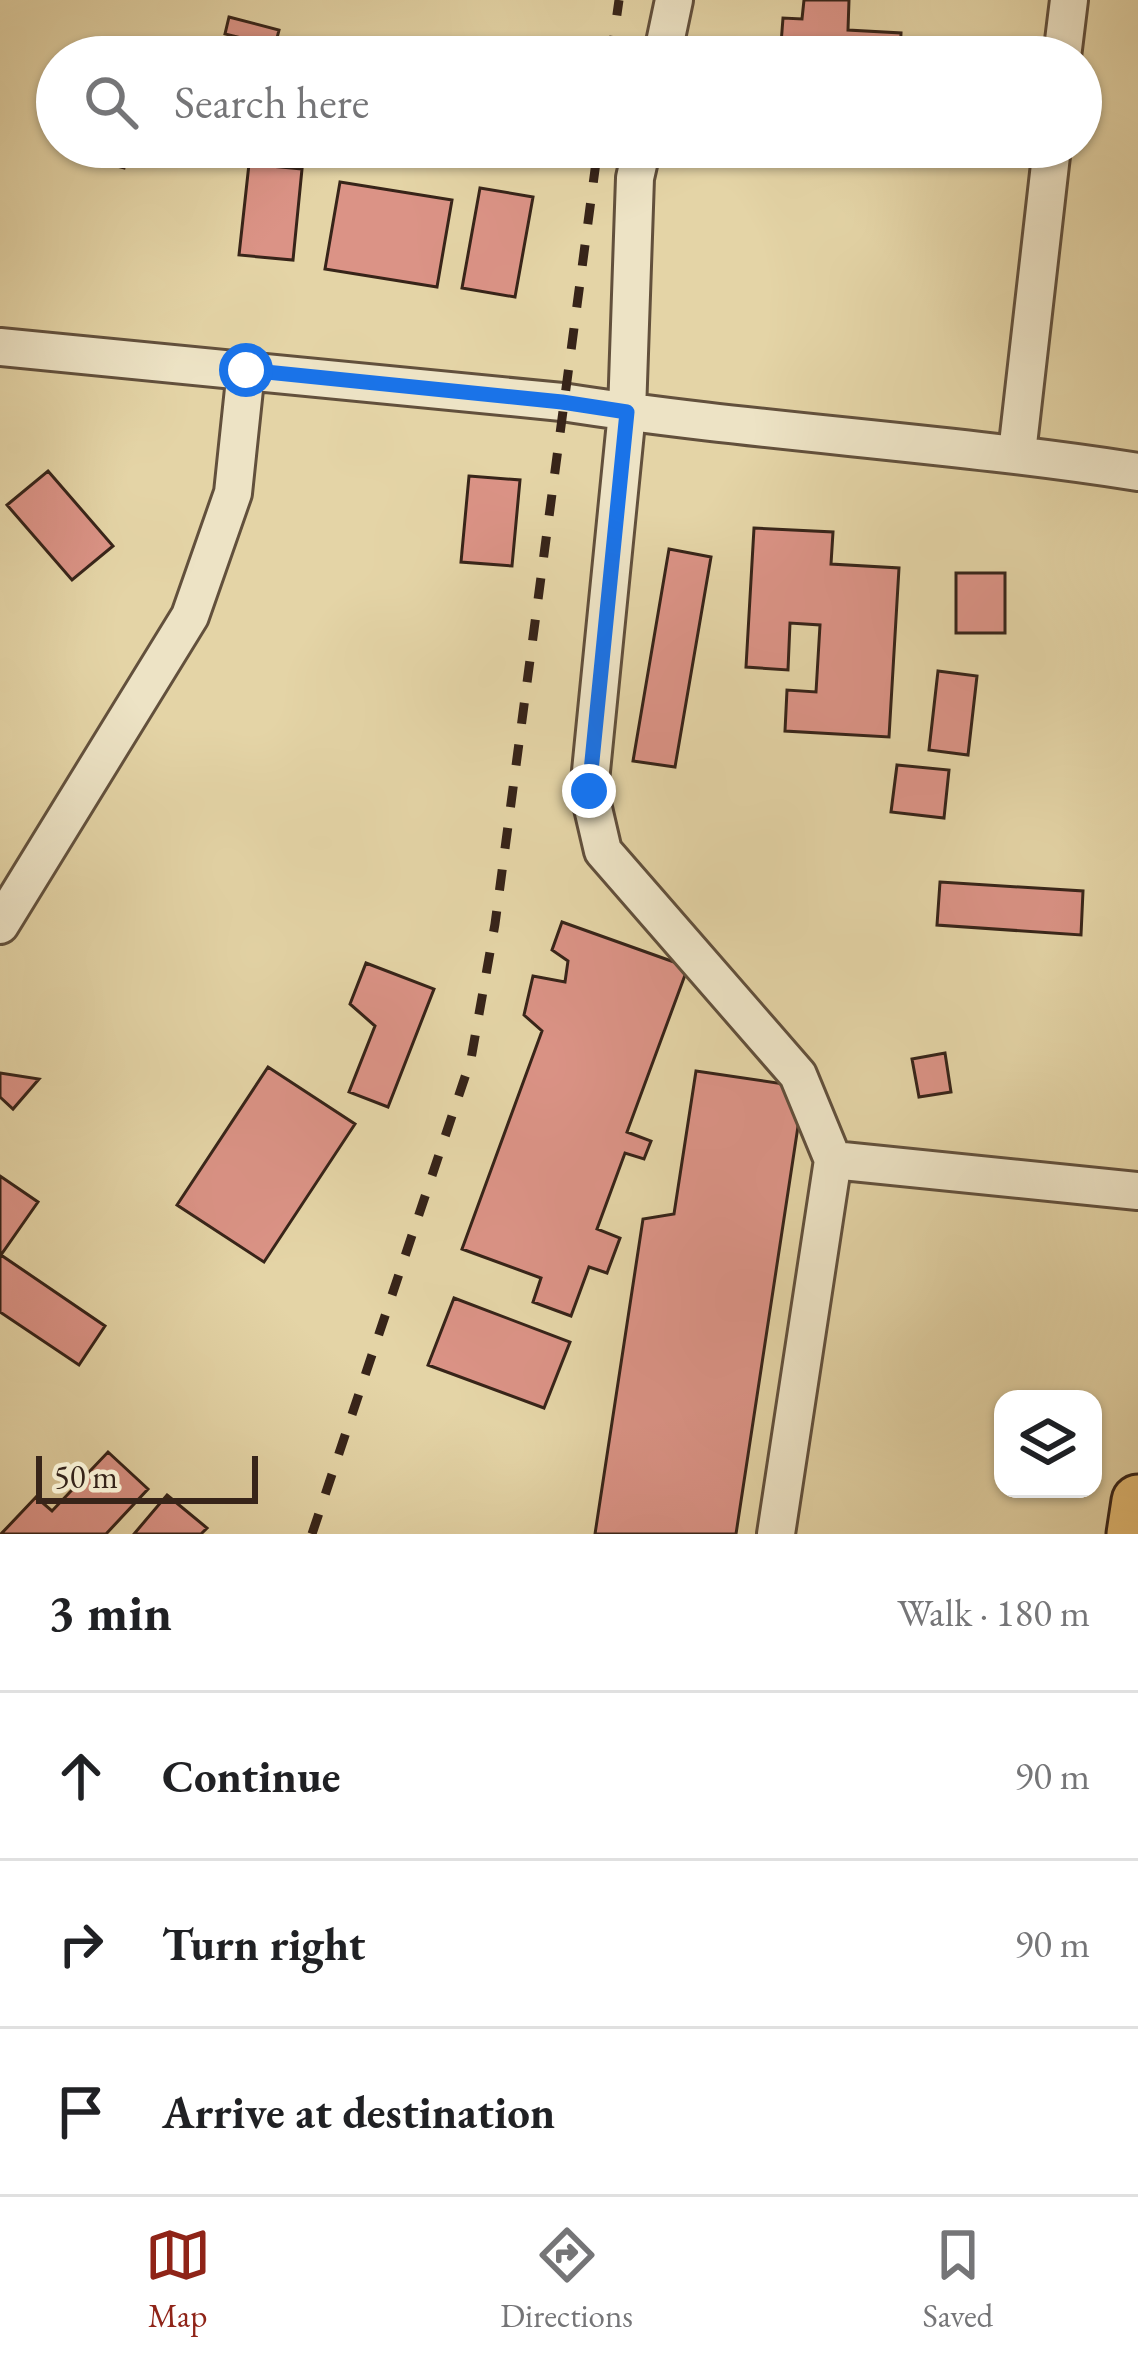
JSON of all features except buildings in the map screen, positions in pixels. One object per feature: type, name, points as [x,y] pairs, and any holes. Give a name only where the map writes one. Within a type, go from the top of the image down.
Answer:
[{"type":"highway","points":[[1133,1534],[1138,1501]]},
{"type":"street","points":[[666,36],[674,0]]},
{"type":"street","points":[[1065,36],[1069,0]]},
{"type":"street","points":[[637,168],[627,412],[589,791],[603,851],[798,1075],[833,1160],[776,1534]]},
{"type":"street","points":[[1017,453],[1050,168]]},
{"type":"street","points":[[0,347],[562,402],[1017,453],[1138,472]]},
{"type":"street","points":[[0,925],[190,616],[233,493],[246,370]]},
{"type":"street","points":[[833,1160],[1138,1191]]},
{"type":"railway","points":[[614,36],[619,0]]},
{"type":"railway","points":[[312,1534],[471,1059],[495,924],[595,168]]},
{"type":"route","points":[[246,370],[627,412],[589,791]]}]
